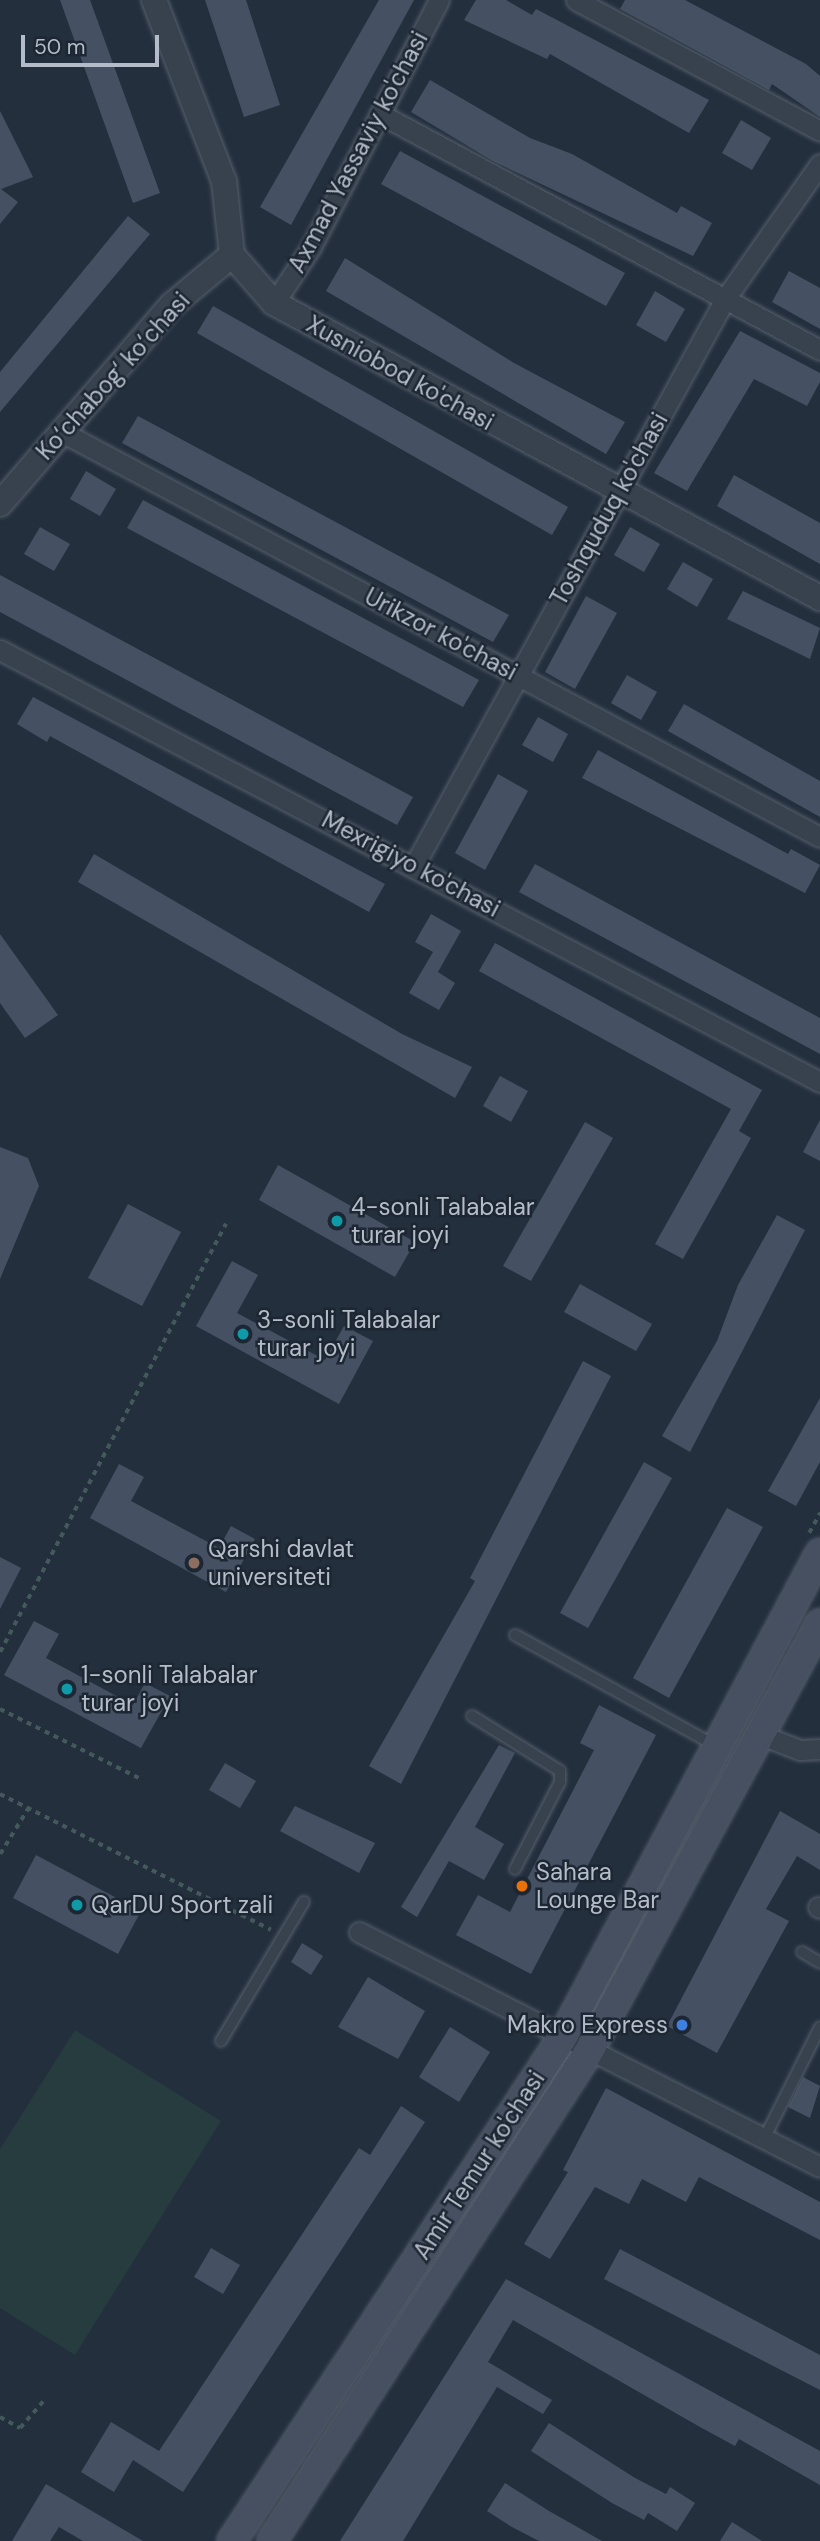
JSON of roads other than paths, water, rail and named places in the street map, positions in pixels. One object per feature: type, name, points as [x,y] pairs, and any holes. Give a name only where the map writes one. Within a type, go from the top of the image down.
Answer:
[{"type":"main road","name":"Amir Temur ko'chasi","points":[[232,2541],[562,2038],[820,1553]]},
{"type":"main road","name":"Amir Temur ko'chasi","points":[[272,2541],[588,2053],[820,1624]]},
{"type":"street","points":[[154,0],[224,181],[232,255]]},
{"type":"street","name":"Axmad Yassaviy ko'chasi","points":[[274,303],[380,114],[439,0]]},
{"type":"street","points":[[576,0],[820,131]]},
{"type":"street","points":[[380,114],[820,350]]},
{"type":"street","name":"Toshquduq ko'chasi","points":[[415,864],[724,299],[820,163]]},
{"type":"street","name":"Xusniobod ko'chasi","points":[[232,255],[274,303],[618,493],[820,598]]},
{"type":"street","name":"Ko‘chabog‘ ko‘chasi","points":[[0,504],[173,305],[232,255]]},
{"type":"street","name":"Urikzor ko'chasi","points":[[62,432],[820,837]]},
{"type":"street","name":"Mexrigiyo ko'chasi","points":[[0,650],[415,864],[820,1082]]},
{"type":"street","points":[[761,1735],[800,1750],[820,1749]]},
{"type":"street","points":[[359,1932],[588,2053],[820,2167]]},
{"type":"lane","points":[[515,1634],[717,1746]]},
{"type":"lane","points":[[472,1716],[560,1771],[560,1782],[515,1869]]},
{"type":"lane","points":[[221,2041],[304,1902]]},
{"type":"lane","points":[[802,1952],[820,1963]]},
{"type":"lane","points":[[764,2139],[820,2027]]},
{"type":"place","name":"4-sonli Talabalar turar joyi","points":[[337,1221]]},
{"type":"place","name":"3-sonli Talabalar turar joyi","points":[[243,1334]]},
{"type":"place","name":"Qarshi davlat universiteti","points":[[194,1563]]},
{"type":"place","name":"1-sonli Talabalar turar joyi","points":[[67,1689]]},
{"type":"place","name":"Sahara Lounge Bar","points":[[522,1886]]},
{"type":"place","name":"QarDU Sport zali","points":[[77,1905]]},
{"type":"place","name":"Makro Express","points":[[682,2025]]}]
